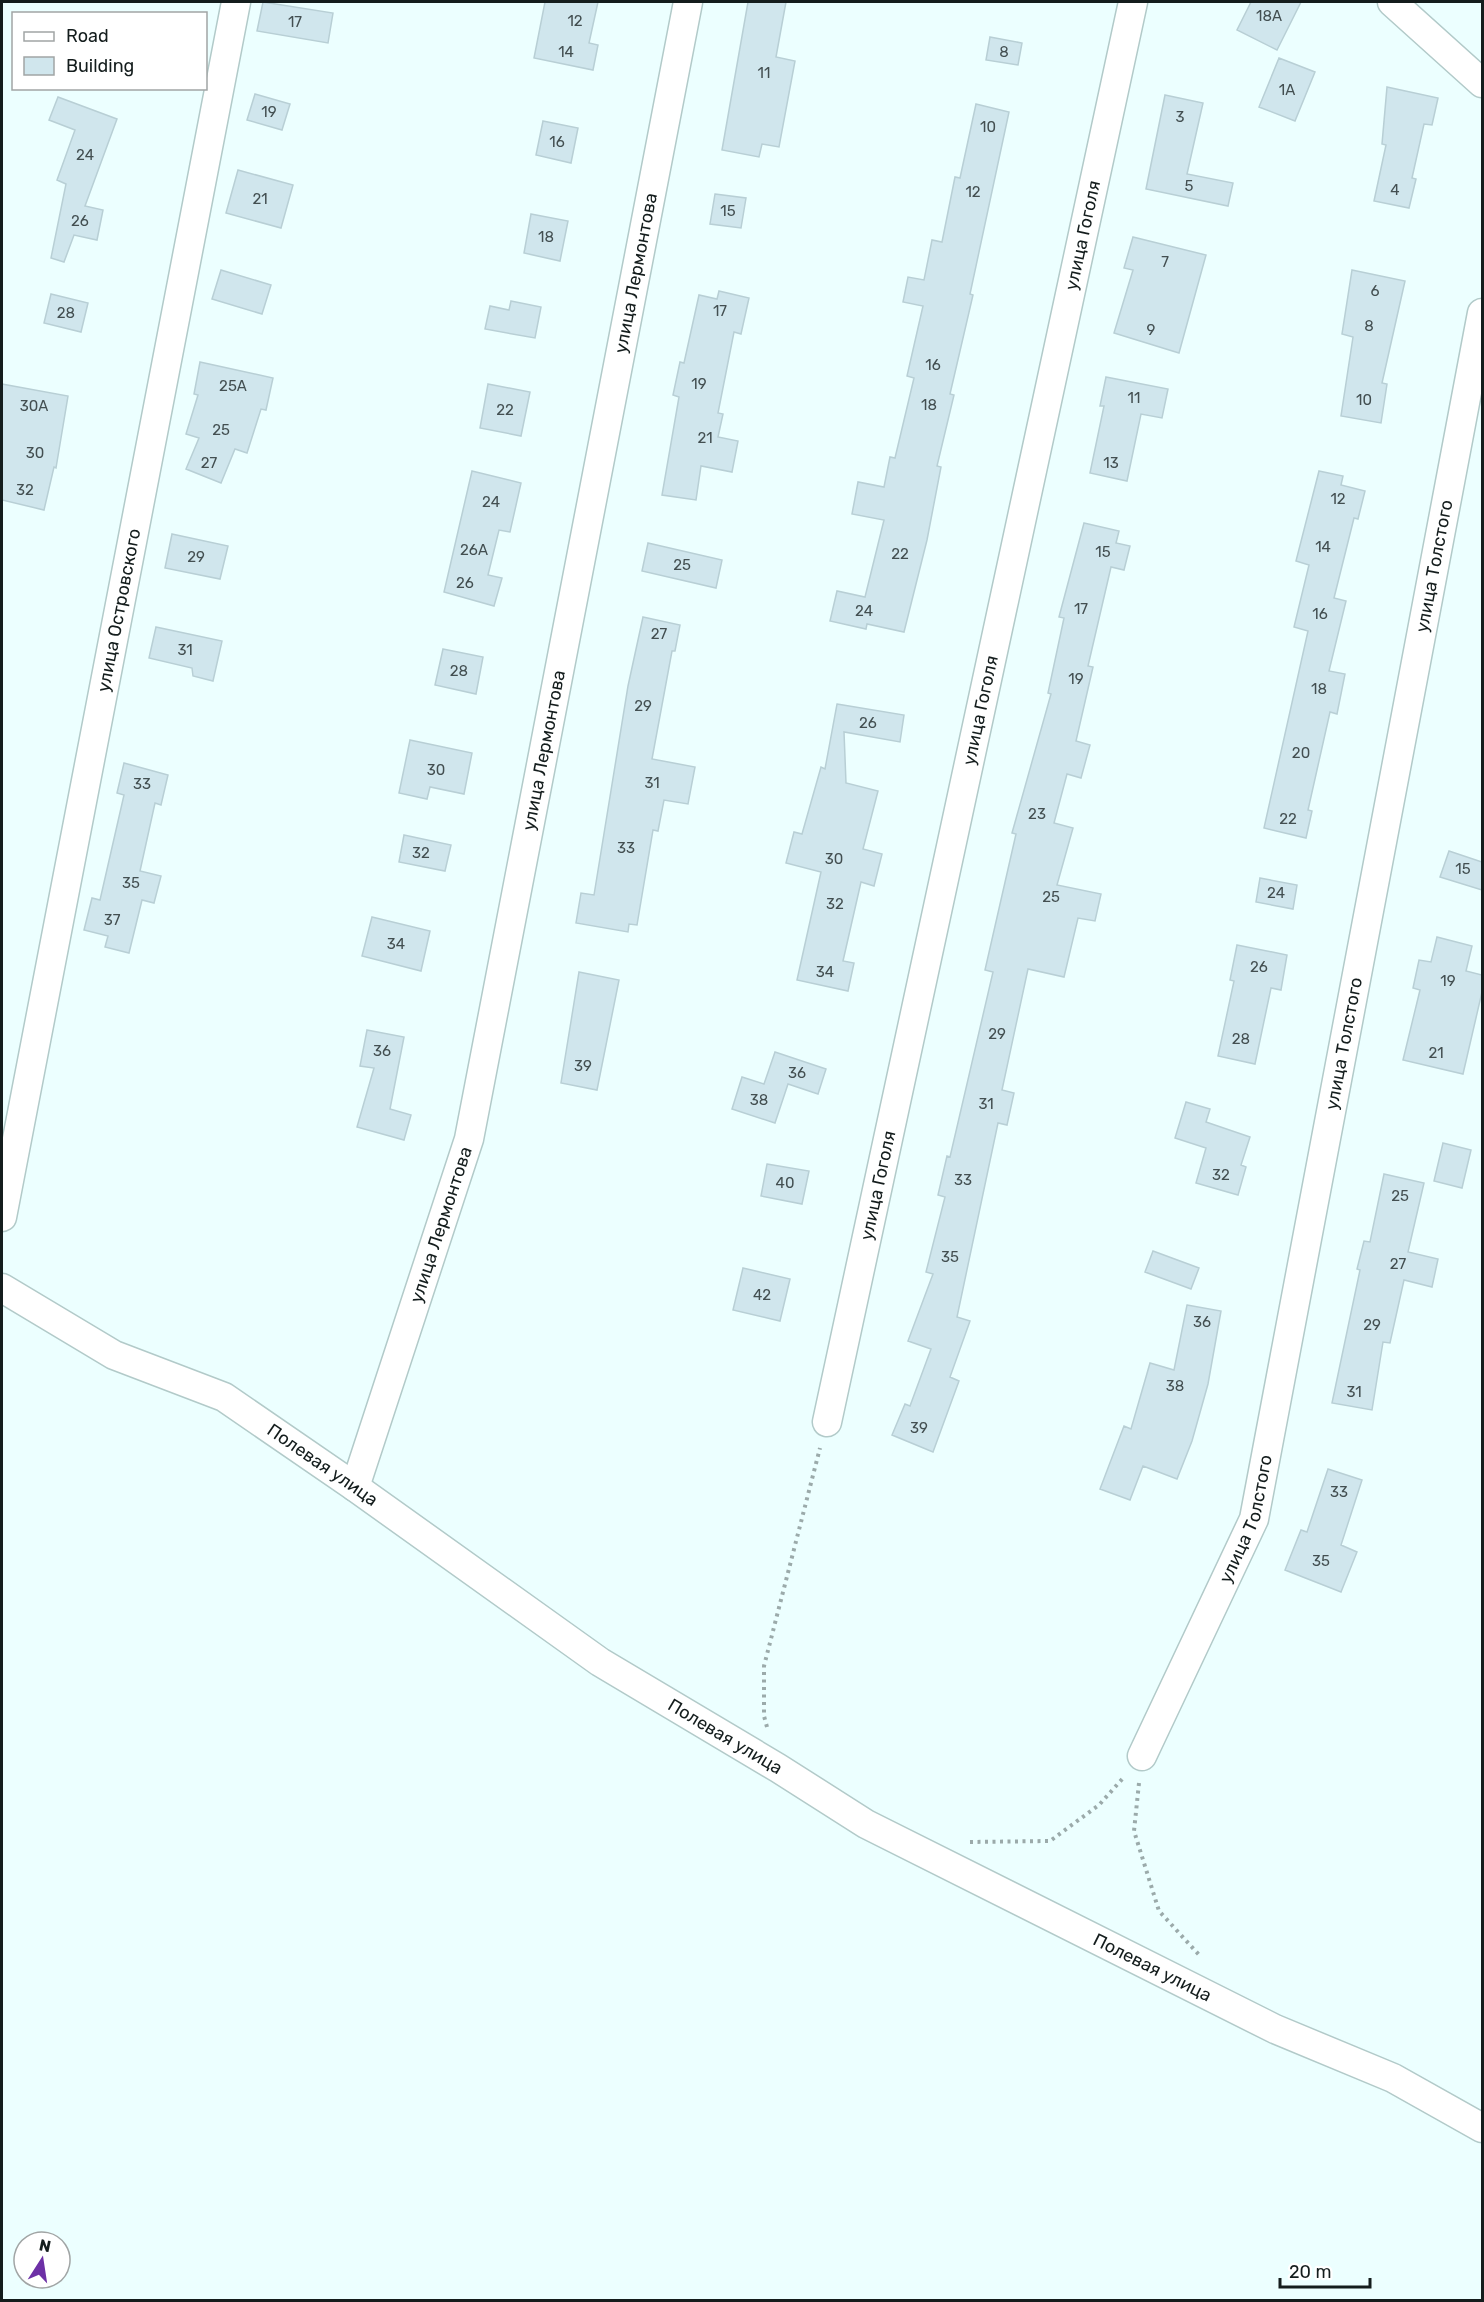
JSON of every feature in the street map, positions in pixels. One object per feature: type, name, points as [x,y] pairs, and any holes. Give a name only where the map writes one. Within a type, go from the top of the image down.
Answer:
[{"type":"street","name":"улица Островского","points":[[2,1217],[236,2]]},
{"type":"street","name":"улица Лермонтова","points":[[355,1487],[469,1139],[688,2]]},
{"type":"street","name":"улица Гоголя","points":[[827,1422],[1133,2]]},
{"type":"street","points":[[1392,2],[1482,83]]},
{"type":"street","name":"улица Толстого","points":[[1142,1756],[1254,1519],[1482,313]]},
{"type":"street","name":"Полевая улица","points":[[2,1288],[114,1354],[224,1397],[355,1487],[600,1662],[778,1768],[866,1824],[1275,2029],[1393,2078],[1482,2128]]},
{"type":"path","points":[[778,1768],[764,1716],[764,1666],[827,1422]]},
{"type":"path","points":[[963,1842],[1050,1841],[1099,1805],[1142,1756]]},
{"type":"path","points":[[1142,1756],[1134,1831],[1160,1911],[1206,1962]]},
{"type":"building","points":[[263,2],[333,13],[328,43],[257,31]]},
{"type":"building","points":[[545,2],[598,2],[589,43],[598,45],[593,70],[534,58]]},
{"type":"building","points":[[748,2],[786,2],[776,57],[795,61],[779,147],[762,144],[759,157],[722,150]]},
{"type":"building","points":[[1251,2],[1301,2],[1277,50],[1237,30]]},
{"type":"building","points":[[990,37],[1022,43],[1018,65],[986,60]]},
{"type":"building","points":[[1279,58],[1315,72],[1295,121],[1259,107]]},
{"type":"building","points":[[1387,87],[1438,98],[1432,125],[1424,124],[1412,178],[1416,179],[1409,208],[1374,201],[1386,145],[1382,144]]},
{"type":"building","points":[[255,94],[290,104],[282,130],[247,120]]},
{"type":"building","points":[[1165,95],[1203,103],[1187,174],[1233,183],[1228,206],[1146,189]]},
{"type":"building","points":[[58,97],[117,119],[85,206],[103,210],[97,240],[74,235],[64,262],[51,258],[66,184],[57,180],[75,130],[49,120]]},
{"type":"building","points":[[976,104],[1009,112],[970,294],[973,295],[950,394],[954,395],[937,466],[941,467],[927,540],[904,632],[867,624],[866,629],[830,621],[837,591],[865,597],[884,520],[852,514],[858,482],[884,487],[890,457],[895,458],[914,378],[907,376],[923,306],[903,302],[908,277],[924,280],[932,240],[942,242],[955,177],[960,178]]},
{"type":"building","points":[[543,121],[578,128],[571,163],[536,155]]},
{"type":"building","points":[[238,170],[293,185],[281,228],[226,213]]},
{"type":"building","points":[[715,194],[746,198],[741,228],[710,224]]},
{"type":"building","points":[[531,214],[568,221],[560,261],[524,253]]},
{"type":"building","points":[[1133,237],[1206,255],[1179,353],[1114,333],[1133,270],[1124,268]]},
{"type":"building","points":[[221,270],[271,285],[262,314],[212,299]]},
{"type":"building","points":[[1352,270],[1405,281],[1382,383],[1387,384],[1381,423],[1341,416],[1353,337],[1342,334]]},
{"type":"building","points":[[719,291],[749,298],[741,334],[734,332],[718,413],[723,414],[718,437],[738,441],[732,472],[701,466],[696,500],[662,495],[679,397],[673,395],[680,362],[684,363],[699,295],[717,299]]},
{"type":"building","points":[[51,294],[88,303],[81,332],[44,323]]},
{"type":"building","points":[[511,301],[541,307],[535,338],[485,329],[490,306],[509,310]]},
{"type":"building","points":[[200,362],[273,378],[266,410],[261,409],[247,453],[235,449],[221,483],[186,469],[199,438],[186,434],[198,395],[194,394]]},
{"type":"building","points":[[1106,377],[1168,389],[1162,418],[1141,414],[1127,481],[1090,473],[1104,406],[1100,406]]},
{"type":"building","points":[[2,384],[68,396],[56,468],[54,467],[44,510],[2,500]]},
{"type":"building","points":[[488,384],[530,392],[521,436],[480,428]]},
{"type":"building","points":[[472,471],[521,483],[510,532],[499,530],[488,575],[502,578],[494,606],[444,592]]},
{"type":"building","points":[[1319,471],[1343,476],[1341,485],[1365,491],[1358,519],[1354,518],[1334,598],[1346,601],[1329,671],[1345,674],[1337,714],[1330,712],[1308,810],[1312,811],[1306,838],[1264,828],[1308,631],[1294,627],[1309,565],[1296,561]]},
{"type":"building","points":[[1084,523],[1119,531],[1116,543],[1130,546],[1124,570],[1111,567],[1088,666],[1093,667],[1076,741],[1090,745],[1081,778],[1067,774],[1054,823],[1073,828],[1057,885],[1101,894],[1095,921],[1078,918],[1064,977],[1028,969],[1002,1090],[1014,1093],[1007,1125],[998,1123],[957,1317],[970,1321],[950,1377],[959,1381],[933,1452],[892,1435],[905,1404],[910,1406],[931,1349],[908,1341],[933,1274],[926,1272],[945,1197],[938,1195],[947,1156],[950,1157],[993,972],[985,970],[1016,834],[1012,833],[1051,694],[1048,693],[1064,618],[1059,617]]},
{"type":"building","points":[[172,534],[228,546],[220,579],[165,568]]},
{"type":"building","points":[[648,543],[722,560],[716,588],[642,571]]},
{"type":"building","points":[[643,617],[680,625],[675,651],[672,651],[652,759],[695,767],[688,804],[664,800],[658,831],[653,830],[637,925],[629,924],[628,932],[576,923],[581,893],[594,895],[628,686]]},
{"type":"building","points":[[156,627],[222,641],[213,681],[193,676],[192,668],[149,658]]},
{"type":"building","points":[[443,649],[483,657],[476,694],[435,685]]},
{"type":"building","points":[[837,704],[904,715],[900,742],[844,732],[846,783],[878,791],[863,849],[882,854],[874,886],[861,882],[843,961],[854,963],[848,991],[797,980],[821,872],[786,863],[794,832],[802,834],[821,767],[825,769]]},
{"type":"building","points":[[410,740],[472,753],[464,794],[430,787],[427,799],[399,793]]},
{"type":"building","points":[[124,763],[168,775],[161,805],[155,803],[140,871],[161,876],[154,903],[142,900],[129,953],[105,947],[108,936],[84,930],[92,898],[100,900],[124,795],[117,793]]},
{"type":"building","points":[[404,835],[451,845],[445,871],[399,862]]},
{"type":"building","points":[[1449,851],[1482,862],[1482,890],[1440,877]]},
{"type":"building","points":[[1260,878],[1297,885],[1293,909],[1256,902]]},
{"type":"building","points":[[372,917],[430,931],[421,971],[362,956]]},
{"type":"building","points":[[1437,937],[1472,946],[1466,971],[1482,975],[1482,992],[1463,1074],[1403,1060],[1420,990],[1413,988],[1419,960],[1431,962]]},
{"type":"building","points":[[1237,945],[1287,955],[1281,990],[1271,988],[1255,1064],[1218,1056],[1234,981],[1230,980]]},
{"type":"building","points":[[579,972],[619,980],[597,1090],[561,1083]]},
{"type":"building","points":[[367,1030],[404,1037],[390,1109],[411,1115],[404,1140],[357,1127],[374,1068],[360,1066]]},
{"type":"building","points":[[775,1052],[826,1069],[818,1094],[788,1084],[775,1123],[732,1109],[742,1077],[764,1084]]},
{"type":"building","points":[[1186,1102],[1210,1109],[1206,1122],[1250,1137],[1241,1165],[1246,1167],[1238,1195],[1196,1183],[1206,1148],[1175,1138]]},
{"type":"building","points":[[1443,1143],[1471,1150],[1462,1188],[1434,1181]]},
{"type":"building","points":[[767,1164],[809,1171],[802,1204],[761,1196]]},
{"type":"building","points":[[1384,1174],[1424,1183],[1408,1252],[1438,1259],[1432,1287],[1404,1280],[1390,1343],[1383,1342],[1372,1410],[1332,1403],[1360,1270],[1357,1269],[1364,1241],[1370,1242]]},
{"type":"building","points":[[1153,1251],[1199,1268],[1191,1289],[1145,1272]]},
{"type":"building","points":[[743,1268],[790,1279],[780,1321],[733,1310]]},
{"type":"building","points":[[1187,1305],[1221,1311],[1208,1384],[1192,1441],[1177,1479],[1143,1466],[1130,1500],[1100,1489],[1124,1426],[1131,1429],[1150,1363],[1174,1370]]},
{"type":"building","points":[[1328,1469],[1362,1480],[1341,1545],[1357,1552],[1341,1592],[1285,1570],[1301,1530],[1307,1532]]}]
